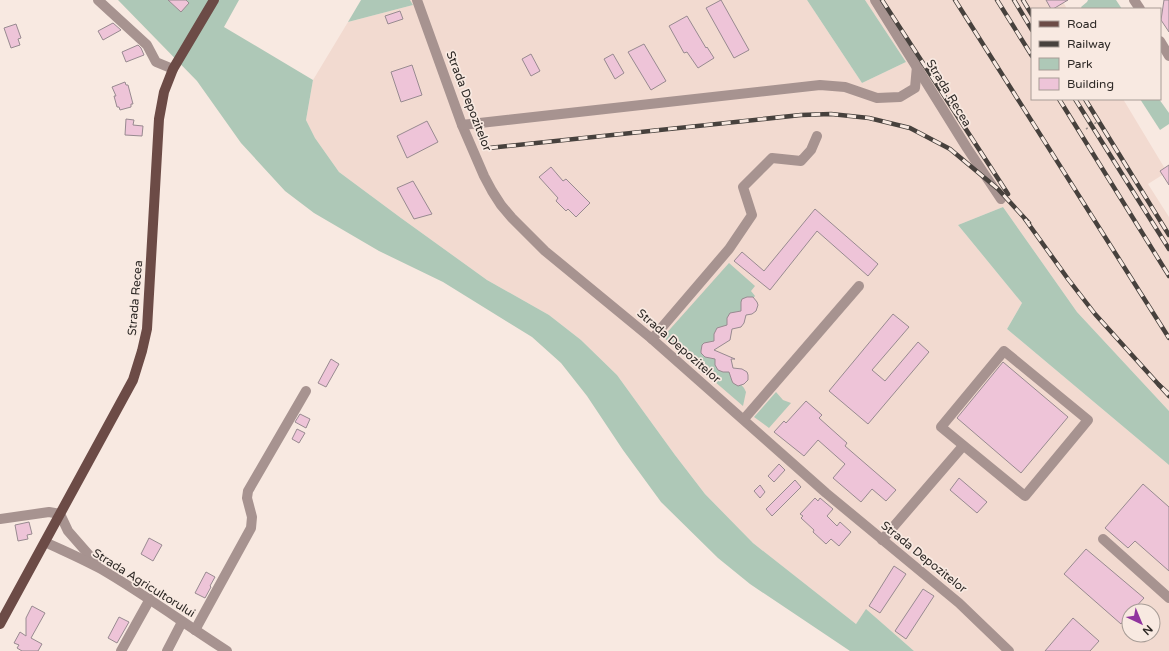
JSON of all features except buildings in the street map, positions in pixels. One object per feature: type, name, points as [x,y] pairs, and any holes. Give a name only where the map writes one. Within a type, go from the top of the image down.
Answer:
[{"type":"main road","name":"Strada Recea","points":[[0,624],[133,380],[147,328],[159,119],[164,92],[173,69],[214,0]]},
{"type":"street","points":[[98,0],[148,45],[156,62],[173,69]]},
{"type":"street","name":"Strada Depozitelor","points":[[417,0],[462,124],[484,176],[501,205],[512,218],[545,251],[652,339],[826,493],[959,603],[1009,651]]},
{"type":"street","name":"Strada Recea","points":[[876,0],[967,148],[1001,199]]},
{"type":"street","points":[[1161,44],[1169,56]]},
{"type":"street","points":[[462,124],[820,85],[845,87],[877,98],[900,97],[915,88],[917,66]]},
{"type":"street","points":[[652,339],[729,249],[752,215],[743,187],[772,158],[801,161],[811,150],[817,136]]},
{"type":"street","points":[[744,420],[859,286]]},
{"type":"street","points":[[1004,351],[1088,420],[1024,496],[963,446],[941,427],[1004,351]]},
{"type":"street","points":[[195,630],[251,528],[252,517],[247,498],[248,490],[306,391]]},
{"type":"street","points":[[882,540],[963,446]]},
{"type":"street","points":[[0,519],[49,512],[60,514],[68,531],[100,568]]},
{"type":"street","points":[[1103,539],[1169,598]]},
{"type":"street","name":"Strada Agricultorului","points":[[45,542],[100,568],[150,598],[182,622],[227,651]]},
{"type":"street","points":[[121,651],[150,598]]},
{"type":"street","points":[[167,651],[182,622]]},
{"type":"path","points":[[1086,129],[1102,119]]},
{"type":"shaded area","points":[[410,0],[807,0],[862,83],[906,62],[865,0],[1062,0],[1066,8],[1031,8],[1031,100],[1124,100],[1167,172],[1148,184],[1169,217],[1169,411],[1077,312],[1003,207],[958,225],[1022,303],[1007,329],[1169,465],[1169,651],[914,651],[867,610],[856,624],[753,543],[705,494],[617,375],[581,340],[549,315],[487,280],[339,172],[315,138],[306,120],[313,80],[348,22],[413,5]]},
{"type":"green space","points":[[118,0],[239,0],[224,27],[313,80],[306,120],[315,138],[339,172],[487,280],[549,315],[581,340],[617,375],[705,494],[753,543],[856,624],[866,609],[914,651],[850,651],[750,584],[718,558],[661,502],[623,450],[587,396],[561,363],[532,337],[443,282],[379,251],[314,213],[285,191],[241,143],[197,81]]},
{"type":"green space","points":[[361,0],[410,0],[413,5],[348,22]]},
{"type":"green space","points":[[807,0],[865,0],[906,62],[862,83]]},
{"type":"green space","points":[[1088,0],[1116,0],[1121,8],[1082,8]]},
{"type":"green space","points":[[1141,100],[1160,100],[1169,113],[1169,124],[1160,130]]},
{"type":"green space","points":[[1003,207],[1077,312],[1169,411],[1169,465],[1007,329],[1022,303],[958,225]]},
{"type":"green space","points":[[729,263],[755,286],[751,291],[755,296],[710,350],[744,388],[746,392],[743,406],[663,337]]},
{"type":"green space","points":[[776,392],[783,400],[791,403],[769,428],[754,417]]},
{"type":"railway","points":[[882,0],[1008,194]]},
{"type":"railway","points":[[955,0],[1169,338]]},
{"type":"railway","points":[[997,0],[1031,54]]},
{"type":"railway","points":[[1014,0],[1031,28]]},
{"type":"railway","points":[[1023,0],[1031,13]]},
{"type":"railway","points":[[1060,100],[1169,276]]},
{"type":"railway","points":[[1076,100],[1169,249]]},
{"type":"railway","points":[[1086,100],[1169,235]]},
{"type":"railway","points":[[489,148],[801,115],[831,114],[869,118],[910,128],[950,149],[998,189],[1029,223]]},
{"type":"railway","points":[[1025,219],[1095,314],[1159,385]]},
{"type":"railway","points":[[1169,394],[1159,385],[1169,396]]}]
